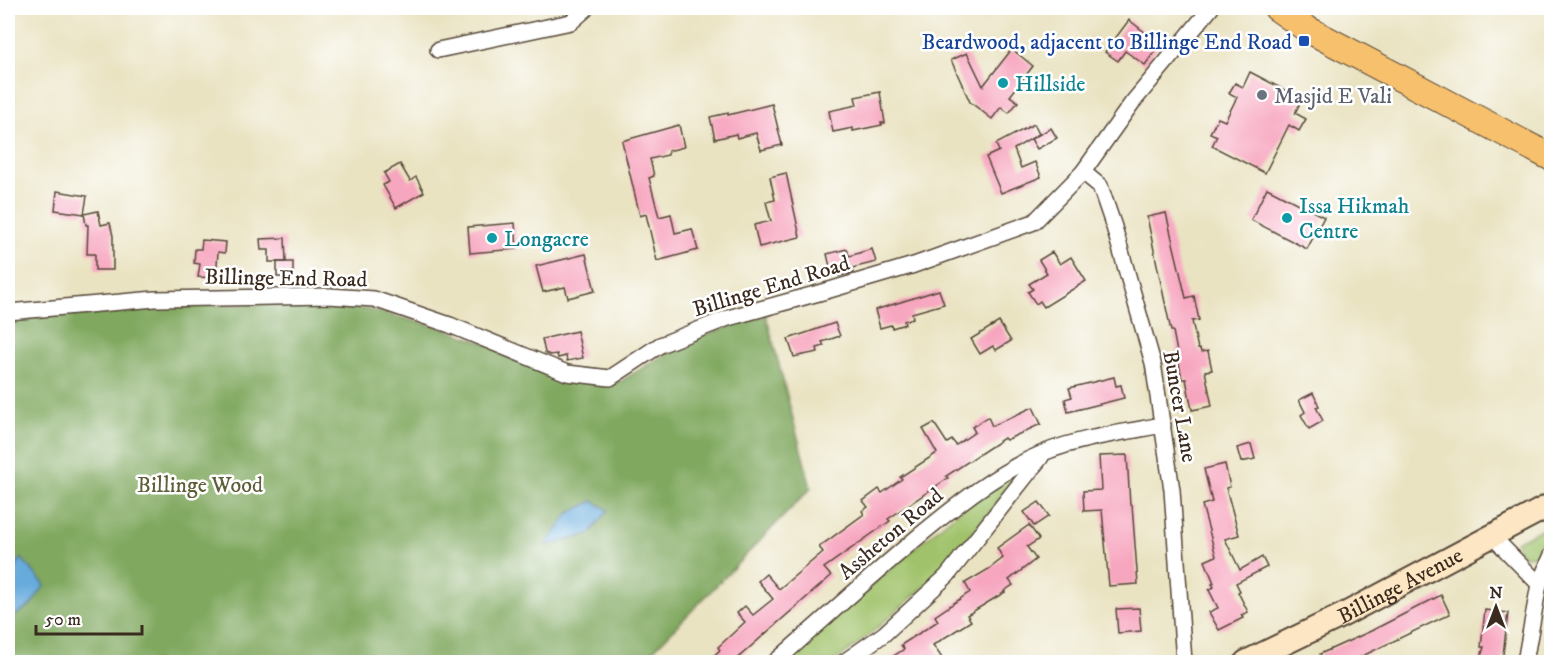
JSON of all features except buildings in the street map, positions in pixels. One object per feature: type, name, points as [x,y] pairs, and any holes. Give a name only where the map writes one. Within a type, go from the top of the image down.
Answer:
[{"type":"highway","points":[[1277,8],[1307,29],[1551,158]]},
{"type":"main road","name":"Billinge Avenue","points":[[1246,663],[1345,614],[1551,504]]},
{"type":"street","points":[[438,50],[572,22],[586,8]]},
{"type":"street","name":"Billinge End Road","points":[[8,312],[155,299],[328,296],[374,299],[450,325],[567,373],[610,378],[660,345],[728,318],[914,265],[1034,222],[1083,172],[1132,103],[1211,8]]},
{"type":"street","name":"Buncer Lane","points":[[1083,172],[1100,186],[1114,227],[1152,363],[1172,490],[1184,663]]},
{"type":"street","name":"Assheton Road","points":[[775,663],[895,556],[966,498],[1004,472],[1044,452],[1105,435],[1163,425]]},
{"type":"street","points":[[844,663],[884,633],[947,576],[1044,452]]},
{"type":"street","points":[[1492,536],[1539,584]]},
{"type":"street","points":[[1525,663],[1539,584],[1551,555]]},
{"type":"green space","name":"Billinge Wood","points":[[322,304],[372,310],[445,329],[590,381],[621,381],[689,340],[766,315],[811,488],[642,662],[8,662],[8,318],[155,305]]},
{"type":"green space","points":[[1020,470],[1023,473],[932,580],[861,642],[833,662],[786,662],[855,599],[966,505]]},
{"type":"green space","points":[[1551,524],[1550,536],[1541,552],[1538,555],[1524,556],[1516,542]]},
{"type":"water","points":[[593,501],[608,510],[590,534],[545,546],[569,513]]},
{"type":"water","points":[[21,558],[45,585],[30,606],[8,620],[8,576],[13,573]]},
{"type":"place","name":"Beardwood, adjacent to Billinge End Road","points":[[1304,41]]},
{"type":"place","name":"Hillside","points":[[1003,83]]},
{"type":"place","name":"Masjid E Vali","points":[[1262,95]]},
{"type":"place","name":"Issa Hikmah Centre","points":[[1287,218]]},
{"type":"place","name":"Longacre","points":[[492,238]]}]
